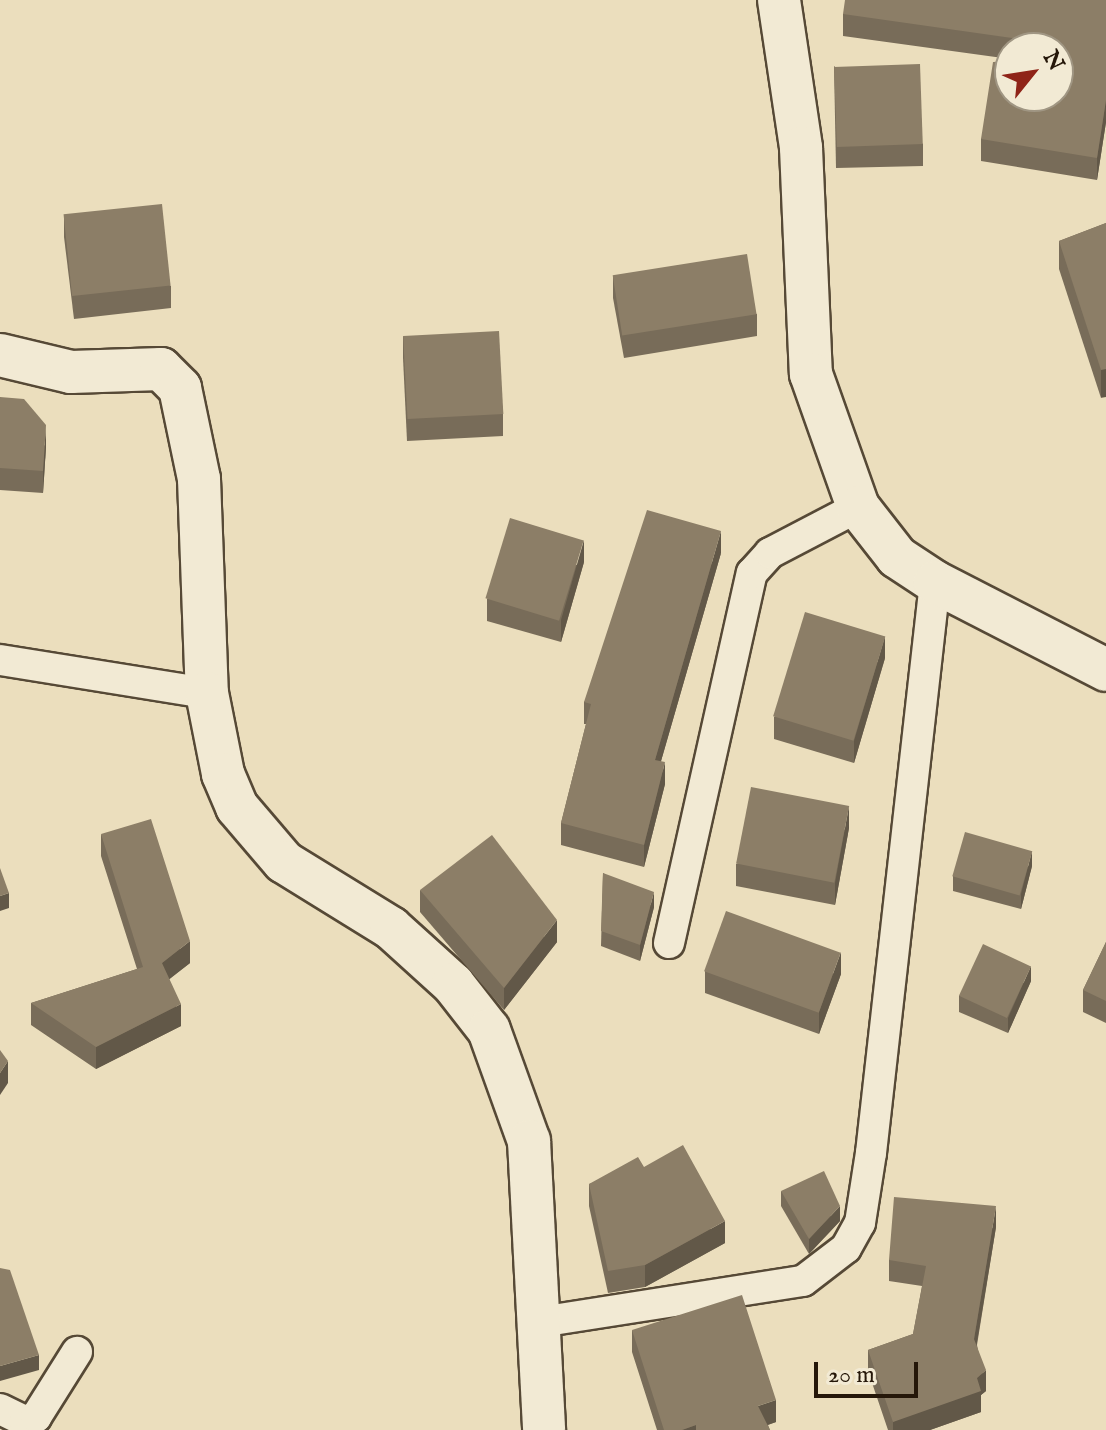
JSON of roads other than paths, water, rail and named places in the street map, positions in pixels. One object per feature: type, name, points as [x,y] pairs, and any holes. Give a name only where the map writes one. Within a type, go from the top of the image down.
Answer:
[{"type":"street","points":[[779,0],[801,148],[811,374],[858,507],[897,557],[935,582],[1106,670]]},
{"type":"street","points":[[0,355],[71,372],[161,369],[180,388],[199,479],[207,693],[223,774],[256,834],[284,862],[423,954],[489,1030],[529,1141],[544,1430]]},
{"type":"street","points":[[669,943],[752,573],[770,553],[858,507]]},
{"type":"street","points":[[540,1322],[803,1281],[846,1248],[860,1223],[871,1153],[935,582]]},
{"type":"street","points":[[0,660],[207,693]]},
{"type":"street","points":[[0,1409],[25,1421],[36,1417],[77,1352]]}]
